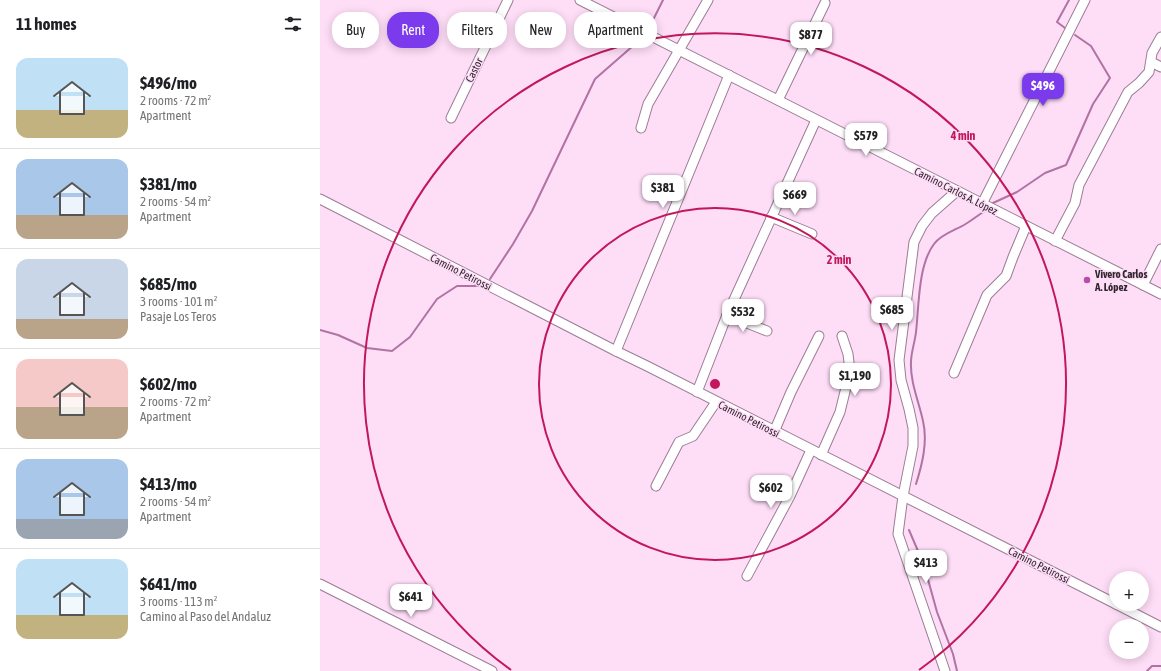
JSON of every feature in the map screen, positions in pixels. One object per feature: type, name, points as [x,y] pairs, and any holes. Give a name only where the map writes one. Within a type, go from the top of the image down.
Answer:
[{"type":"street","name":"Castor","points":[[451,118],[508,0]]},
{"type":"street","name":"Camino Carlos A. López","points":[[580,0],[1161,294]]},
{"type":"street","points":[[641,128],[648,104],[708,0]]},
{"type":"street","points":[[982,204],[1086,0]]},
{"type":"street","points":[[778,100],[825,3]]},
{"type":"street","points":[[1055,241],[1075,203],[1079,185],[1128,92],[1139,84],[1149,72],[1152,53],[1161,37]]},
{"type":"street","points":[[1151,62],[1161,67]]},
{"type":"street","points":[[616,351],[729,75]]},
{"type":"street","points":[[697,392],[727,315],[816,120]]},
{"type":"street","points":[[945,671],[898,534],[903,496],[913,446],[914,428],[901,380],[899,360],[914,242],[922,226],[932,213],[957,191]]},
{"type":"street","name":"Camino Petirossi","points":[[320,199],[774,432],[1109,600]]},
{"type":"street","points":[[771,217],[812,234]]},
{"type":"street","points":[[954,373],[987,295],[1006,276],[1026,226]]},
{"type":"street","points":[[1143,285],[1161,249]]},
{"type":"street","points":[[727,315],[767,331]]},
{"type":"street","points":[[774,432],[791,392],[819,336]]},
{"type":"street","points":[[821,455],[840,412],[850,372],[848,354],[842,336]]},
{"type":"street","points":[[656,486],[679,442],[693,436],[716,402]]},
{"type":"street","points":[[747,576],[790,496],[810,450]]},
{"type":"street","points":[[320,584],[492,671]]},
{"type":"street","name":"Camino Petirossi","points":[[1130,611],[1161,627]]},
{"type":"waterway","points":[[657,12],[663,0]]},
{"type":"waterway","points":[[1065,28],[1057,22],[1069,0]]},
{"type":"waterway","points":[[993,203],[1017,192],[1045,173],[1066,165],[1093,104],[1110,78],[1091,46],[1075,35]]},
{"type":"waterway","points":[[490,279],[532,211],[595,79],[631,48]]},
{"type":"waterway","points":[[916,484],[922,461],[925,437],[923,421],[912,377],[911,362],[916,332],[922,274],[925,263],[934,244],[940,238],[964,225],[985,211]]},
{"type":"waterway","points":[[320,330],[338,335],[367,348],[392,351],[410,337],[437,299],[457,286],[481,286]]},
{"type":"waterway","points":[[909,530],[924,565],[937,612],[953,654],[957,671]]},
{"type":"waterway","points":[[1147,671],[1152,666],[1161,666]]},
{"type":"place","name":"Vivero Carlos A. López","points":[[1087,280]]}]
